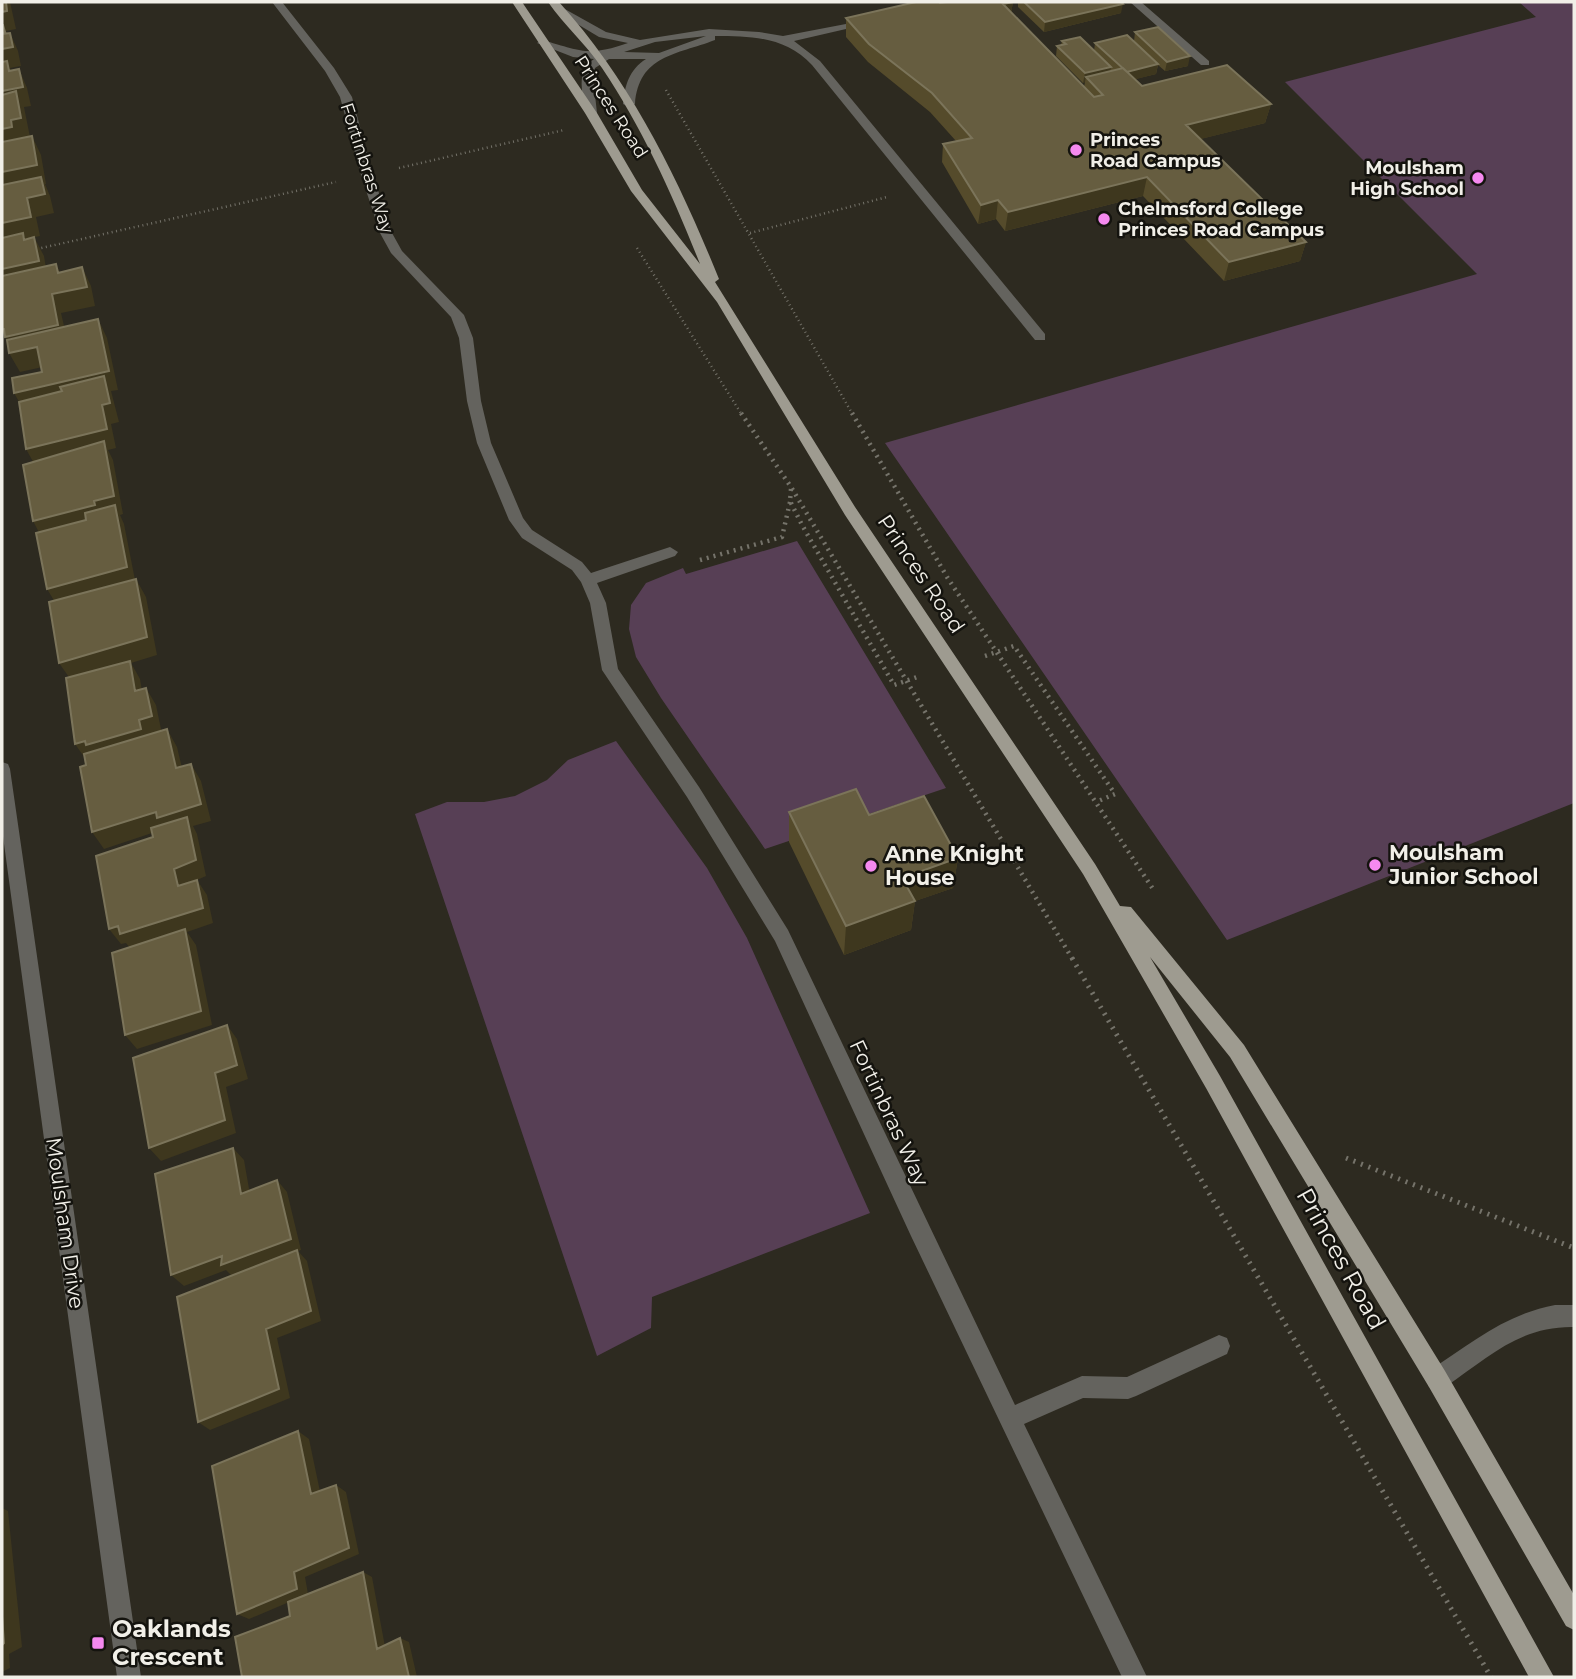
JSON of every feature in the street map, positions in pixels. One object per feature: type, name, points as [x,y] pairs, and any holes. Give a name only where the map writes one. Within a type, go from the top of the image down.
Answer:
[{"type":"main road","name":"Princes Road","points":[[517,2],[591,113],[637,191],[722,300],[850,511],[1089,869],[1213,1082],[1542,1677]]},
{"type":"main road","name":"Princes Road","points":[[554,2],[600,57],[629,104],[678,191],[722,300]]},
{"type":"main road","name":"Princes Road","points":[[1089,869],[1237,1051],[1437,1378],[1574,1619]]},
{"type":"street","name":"Fortinbras Way","points":[[276,2],[330,70],[346,97],[367,175],[386,233],[397,253],[457,315],[466,338],[474,401],[484,443],[516,520],[541,545],[577,566],[588,580],[597,603],[610,670],[706,812],[782,936],[1135,1677]]},
{"type":"street","points":[[1135,2],[1205,63]]},
{"type":"street","points":[[591,113],[587,77],[590,66],[600,57],[643,42],[675,36],[720,34],[782,40],[879,18],[860,6]]},
{"type":"street","points":[[563,10],[603,35],[622,41],[643,42]]},
{"type":"street","points":[[542,43],[577,55],[658,56],[685,50],[720,34]]},
{"type":"street","points":[[782,40],[811,58],[1040,337]]},
{"type":"street","points":[[629,104],[628,86],[635,72],[658,56]]},
{"type":"street","points":[[588,580],[670,552]]},
{"type":"street","name":"Moulsham Drive","points":[[2,769],[129,1677]]},
{"type":"street","points":[[1437,1378],[1513,1326],[1564,1314],[1574,1316]]},
{"type":"street","points":[[1010,1419],[1082,1387],[1128,1388],[1219,1346]]},
{"type":"path","points":[[663,84],[947,577],[1157,895]]},
{"type":"path","points":[[557,119],[571,142]]},
{"type":"path","points":[[28,250],[564,130]]},
{"type":"path","points":[[750,233],[918,189]]},
{"type":"path","points":[[630,236],[717,377],[791,487],[1084,978],[1491,1677]]},
{"type":"path","points":[[670,552],[678,549],[685,565],[782,537],[791,487]]},
{"type":"path","points":[[790,501],[802,525]]},
{"type":"path","points":[[1096,802],[1115,794],[1102,776]]},
{"type":"path","points":[[1339,1155],[1574,1248]]},
{"type":"shaded area","name":"Moulsham Junior School","points":[[1519,2],[1574,2],[1574,803],[1227,940],[885,443],[1477,274],[1285,82],[1536,17]]},
{"type":"shaded area","points":[[797,541],[946,788],[765,849],[661,698],[636,657],[629,629],[631,605],[646,583],[683,568],[686,574]]},
{"type":"shaded area","points":[[616,741],[707,868],[747,938],[870,1213],[652,1297],[651,1328],[597,1356],[415,814],[447,802],[484,802],[515,796],[547,780],[568,760]]},
{"type":"building","points":[[2,2],[6,2],[7,11],[2,12]]},
{"type":"building","name":"Princes Road Campus","points":[[916,2],[1013,2],[1003,4],[1094,97],[1103,95],[1086,77],[1123,68],[1142,86],[1227,65],[1271,104],[1186,125],[1306,242],[1229,262],[1147,177],[1008,212],[998,200],[981,205],[943,144],[972,138],[932,93],[869,44],[846,18]]},
{"type":"building","points":[[1024,2],[1121,2],[1123,4],[1045,22]]},
{"type":"building","points":[[1158,27],[1190,56],[1167,62],[1135,32]]},
{"type":"building","points":[[10,33],[13,47],[2,49],[2,34]]},
{"type":"building","points":[[1127,35],[1158,64],[1127,72],[1095,43]]},
{"type":"building","points":[[1080,37],[1111,67],[1085,73],[1057,46],[1066,44],[1062,41]]},
{"type":"building","points":[[7,61],[9,71],[19,69],[23,87],[2,91],[2,62]]},
{"type":"building","points":[[16,91],[21,118],[11,120],[12,127],[2,129],[2,95]]},
{"type":"building","points":[[32,136],[37,165],[2,172],[2,142]]},
{"type":"building","points":[[41,177],[45,194],[27,198],[31,217],[2,223],[2,185]]},
{"type":"building","points":[[23,233],[24,240],[34,237],[39,261],[2,269],[2,238]]},
{"type":"building","points":[[56,264],[58,273],[82,267],[87,287],[52,294],[58,325],[5,337],[2,329],[2,276]]},
{"type":"building","points":[[98,319],[109,371],[14,393],[12,378],[42,372],[37,347],[9,353],[7,340]]},
{"type":"building","points":[[104,376],[110,403],[102,405],[107,429],[26,449],[19,402],[62,391],[60,387]]},
{"type":"building","points":[[104,441],[114,496],[94,501],[95,505],[33,521],[23,465]]},
{"type":"building","points":[[115,505],[127,567],[47,589],[36,533],[86,520],[85,513]]},
{"type":"building","points":[[136,579],[147,637],[59,663],[49,602]]},
{"type":"building","points":[[130,661],[135,691],[146,688],[152,716],[139,720],[141,729],[86,745],[85,741],[75,744],[66,678]]},
{"type":"building","points":[[167,729],[176,768],[191,764],[201,804],[157,818],[156,812],[92,832],[80,767],[86,765],[84,754]]},
{"type":"building","name":"Anne Knight House","points":[[856,789],[869,815],[924,796],[958,858],[902,878],[915,901],[846,926],[789,812]]},
{"type":"building","points":[[187,817],[196,860],[174,869],[178,886],[197,880],[203,908],[120,934],[118,926],[109,929],[96,856],[153,837],[151,828]]},
{"type":"building","points":[[185,929],[201,1011],[125,1035],[112,953]]},
{"type":"building","points":[[227,1025],[237,1065],[215,1073],[225,1120],[149,1148],[133,1058]]},
{"type":"building","points":[[233,1148],[241,1194],[277,1180],[291,1239],[221,1265],[222,1256],[171,1275],[155,1174]]},
{"type":"building","points":[[297,1250],[311,1311],[266,1329],[279,1389],[198,1422],[177,1297]]},
{"type":"building","points":[[298,1431],[311,1494],[336,1485],[349,1548],[294,1572],[297,1589],[237,1614],[212,1466]]},
{"type":"building","points":[[363,1572],[377,1649],[400,1638],[409,1677],[242,1677],[235,1637],[290,1616],[288,1602]]},
{"type":"place","name":"Princes Road Campus","points":[[1076,150]]},
{"type":"place","name":"Moulsham High School","points":[[1478,178]]},
{"type":"place","name":"Chelmsford College Princes Road Campus","points":[[1104,219]]},
{"type":"place","name":"Moulsham Junior School","points":[[1375,865]]},
{"type":"place","name":"Anne Knight House","points":[[871,866]]},
{"type":"place","name":"Oaklands Crescent","points":[[98,1643]]}]
